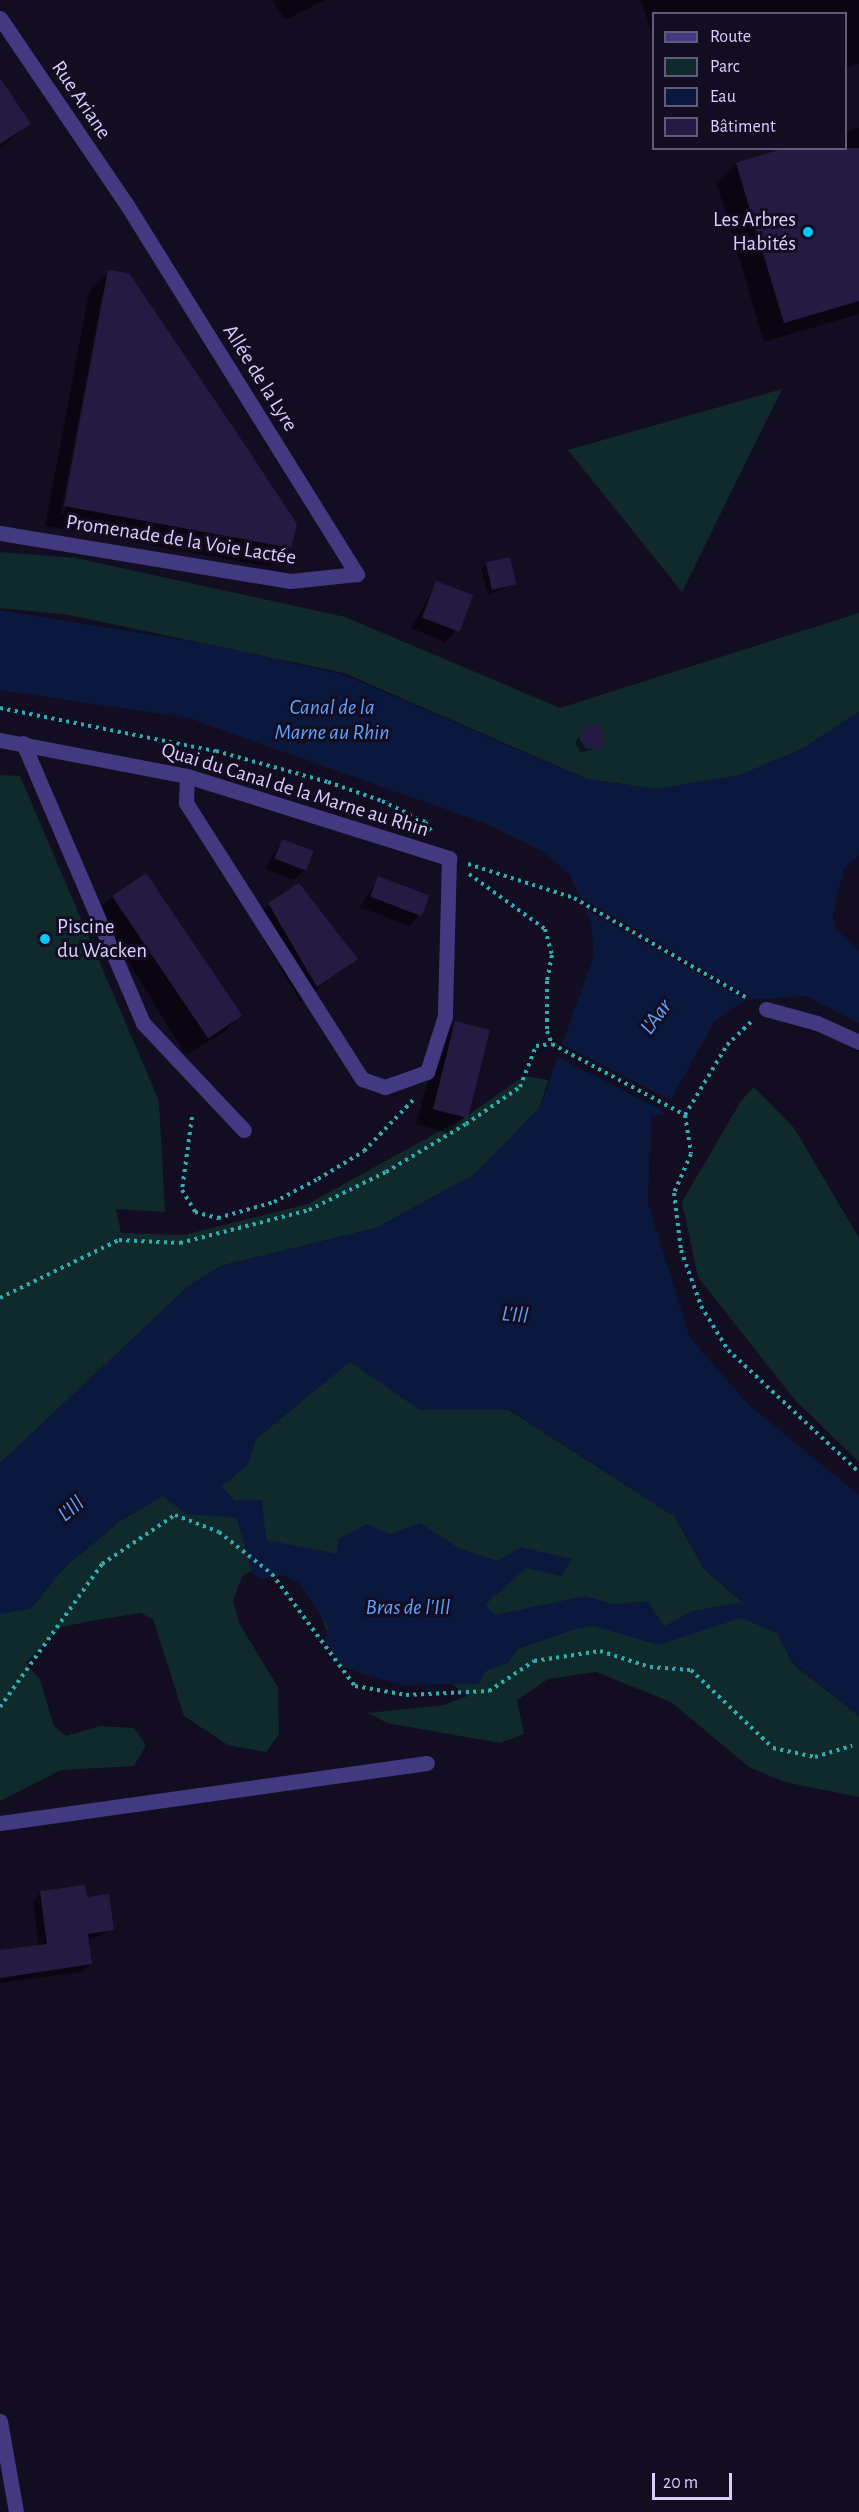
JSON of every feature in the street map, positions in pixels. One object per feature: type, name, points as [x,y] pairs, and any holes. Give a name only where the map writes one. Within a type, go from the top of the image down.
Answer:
[{"type":"street","name":"Rue Ariane","points":[[0,18],[127,205]]},
{"type":"street","name":"Allée de la Lyre","points":[[127,205],[357,573]]},
{"type":"street","name":"Promenade de la Voie Lactée","points":[[0,533],[290,581],[357,573]]},
{"type":"street","name":"Quai du Canal de la Marne au Rhin","points":[[0,740],[187,776],[449,858]]},
{"type":"street","points":[[23,743],[143,1023],[244,1130]]},
{"type":"street","points":[[187,776],[186,803],[362,1079],[385,1087],[426,1072],[446,1016],[449,858]]},
{"type":"street","points":[[766,1009],[817,1023],[859,1042]]},
{"type":"street","points":[[0,1823],[427,1763]]},
{"type":"street","points":[[0,2421],[16,2512]]},
{"type":"path","points":[[0,708],[216,751],[328,782],[425,822],[449,858],[545,929],[552,955],[547,981],[547,1031],[552,1044]]},
{"type":"path","name":"Quai du Canal de la Marne au Rhin","points":[[449,858],[574,898],[766,1009]]},
{"type":"path","points":[[766,1009],[727,1045],[685,1115],[691,1154],[674,1193],[681,1250],[701,1306],[728,1350],[859,1472]]},
{"type":"path","points":[[0,1298],[119,1240],[180,1244],[309,1210],[386,1172],[466,1124],[520,1087],[536,1047],[552,1044],[685,1115]]},
{"type":"path","points":[[192,1117],[182,1190],[195,1212],[218,1218],[274,1202],[364,1151],[412,1101],[426,1072]]},
{"type":"path","points":[[0,1707],[102,1564],[175,1515],[219,1532],[272,1574],[355,1686],[406,1695],[489,1691],[534,1661],[600,1651],[650,1667],[692,1670],[773,1748],[815,1757],[852,1746]]},
{"type":"green space","points":[[782,389],[682,592],[568,450]]},
{"type":"green space","points":[[0,552],[76,558],[345,617],[560,708],[859,613],[859,712],[800,750],[740,775],[657,789],[587,779],[344,673],[69,615],[0,608]]},
{"type":"green space","points":[[0,775],[20,776],[159,1101],[165,1212],[116,1209],[121,1233],[184,1235],[308,1204],[467,1116],[524,1076],[548,1080],[540,1107],[475,1174],[376,1228],[220,1266],[0,1463]]},
{"type":"green space","points":[[754,1087],[794,1128],[859,1238],[859,1462],[795,1400],[698,1277],[682,1202],[741,1101]]},
{"type":"green space","points":[[350,1361],[420,1410],[509,1410],[675,1517],[704,1569],[778,1633],[792,1663],[859,1716],[859,1797],[785,1782],[749,1767],[671,1702],[596,1672],[548,1679],[517,1700],[524,1734],[500,1743],[387,1723],[368,1713],[444,1705],[467,1696],[443,1676],[335,1654],[311,1588],[266,1563],[242,1576],[233,1601],[240,1625],[278,1687],[279,1734],[266,1752],[228,1745],[184,1716],[153,1619],[141,1613],[102,1619],[61,1627],[26,1663],[40,1680],[54,1726],[66,1736],[100,1726],[134,1728],[146,1745],[134,1766],[61,1770],[0,1801],[0,1614],[31,1608],[65,1567],[120,1521],[186,1482],[248,1465],[256,1439]]},
{"type":"water","points":[[0,610],[219,646],[344,675],[586,779],[657,789],[740,775],[800,750],[859,712],[859,855],[844,868],[833,911],[834,927],[859,951],[859,1023],[806,996],[745,1000],[715,1021],[662,1115],[651,1115],[648,1204],[690,1338],[749,1405],[859,1495],[859,1716],[792,1662],[777,1633],[741,1618],[659,1645],[593,1626],[573,1630],[518,1649],[508,1663],[486,1671],[478,1684],[402,1685],[367,1675],[343,1667],[325,1641],[328,1627],[299,1583],[282,1575],[263,1579],[252,1574],[237,1518],[186,1514],[163,1496],[120,1521],[65,1567],[31,1608],[0,1614],[0,1463],[187,1287],[220,1266],[376,1228],[475,1174],[540,1107],[594,955],[591,923],[570,875],[542,851],[487,824],[188,718],[0,690]],"holes":[[[350,1362],[420,1410],[510,1410],[675,1517],[704,1569],[743,1602],[692,1611],[665,1626],[647,1601],[613,1604],[585,1596],[495,1615],[485,1605],[526,1568],[561,1576],[572,1559],[520,1547],[498,1561],[460,1549],[420,1523],[390,1534],[367,1524],[338,1539],[337,1554],[266,1540],[262,1500],[235,1500],[221,1487],[248,1465],[256,1439]]]},
{"type":"pier","points":[[580,897],[752,998],[745,1000],[585,909]]},
{"type":"pier","points":[[561,1044],[671,1100],[665,1111],[555,1056]]},
{"type":"building","points":[[0,78],[31,124],[0,144]]},
{"type":"building","name":"Les Arbres Habités","points":[[859,148],[859,301],[784,323],[736,163],[778,150]]},
{"type":"building","points":[[108,270],[129,273],[297,524],[291,548],[64,506]]},
{"type":"building","points":[[510,557],[516,584],[492,590],[486,563]]},
{"type":"building","points":[[436,581],[473,595],[459,632],[422,617]]},
{"type":"building","points":[[598,724],[606,735],[600,748],[586,749],[579,738],[585,725]]},
{"type":"building","points":[[282,839],[314,851],[306,871],[274,859]]},
{"type":"building","points":[[146,873],[242,1016],[208,1039],[112,896]]},
{"type":"building","points":[[378,876],[429,896],[421,916],[370,897]]},
{"type":"building","points":[[299,883],[358,959],[317,987],[268,903]]},
{"type":"building","points":[[455,1021],[490,1030],[468,1118],[433,1109]]},
{"type":"building","points":[[85,1885],[87,1897],[109,1894],[114,1930],[88,1934],[92,1964],[0,1978],[0,1950],[47,1944],[40,1891]]},
{"type":"place","name":"Les Arbres Habités","points":[[808,232]]},
{"type":"place","name":"Piscine du Wacken","points":[[45,939]]},
{"type":"water label","name":"Canal de la Marne au Rhin","points":[[332,720]]},
{"type":"water label","name":"L'Aar","points":[[656,1017]]},
{"type":"water label","name":"L'Ill","points":[[515,1315]]},
{"type":"water label","name":"L'Ill","points":[[71,1509]]},
{"type":"water label","name":"Bras de l'Ill","points":[[408,1608]]}]
